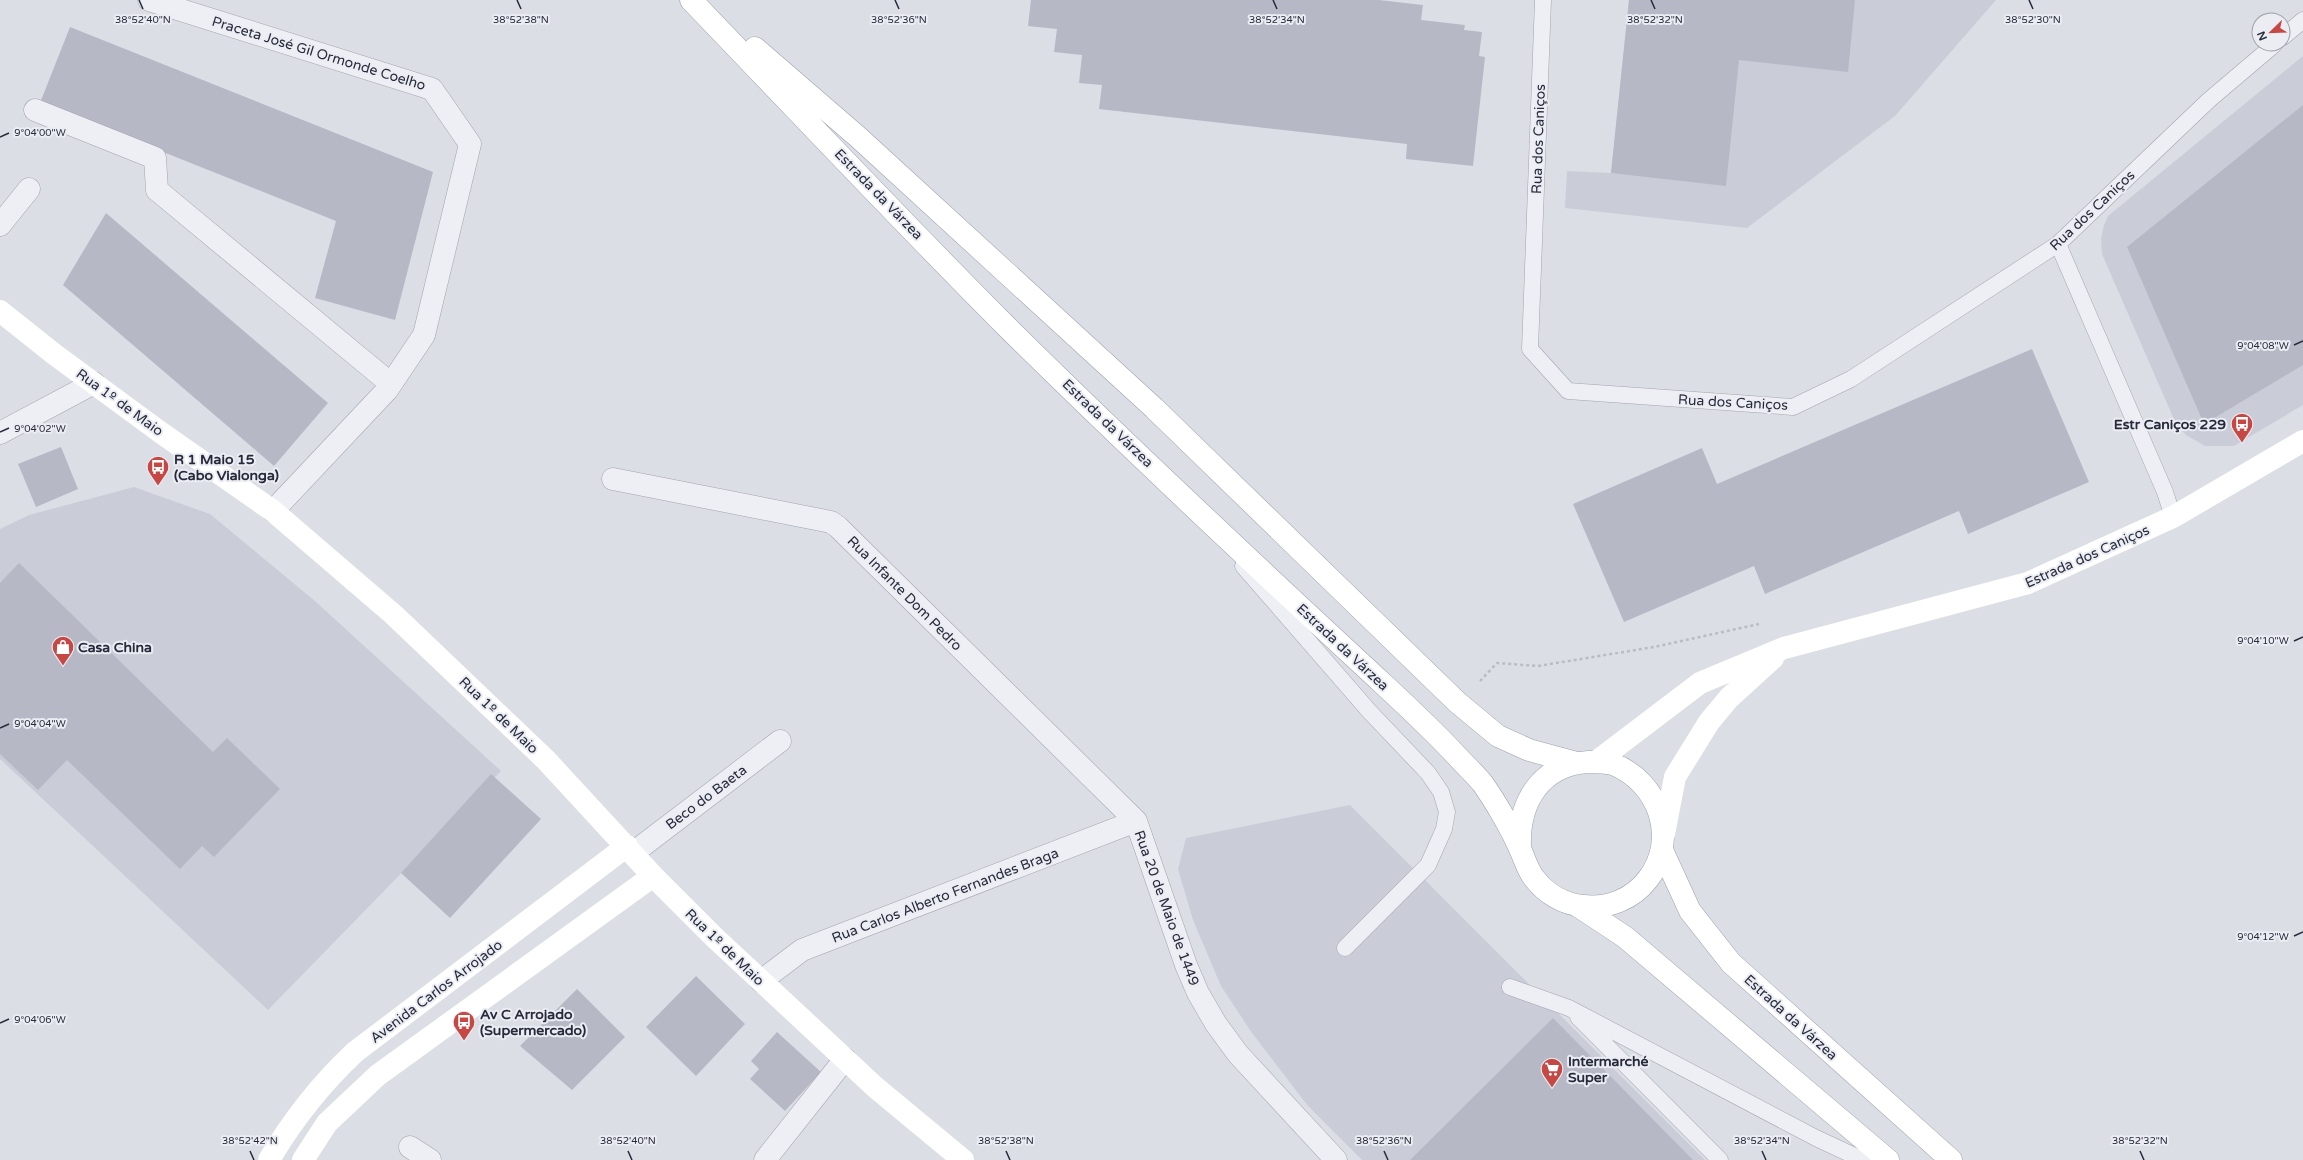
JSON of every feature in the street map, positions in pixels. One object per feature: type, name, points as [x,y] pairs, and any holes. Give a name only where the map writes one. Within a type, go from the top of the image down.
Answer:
[{"type":"main road","name":"Estrada da Várzea","points":[[691,0],[1006,326],[1176,489],[1432,730],[1482,784],[1520,848],[1531,874],[1546,892],[1561,901],[1578,906],[1595,907],[1612,904],[1627,898],[1640,889],[1650,878],[1658,865],[1663,842]]},
{"type":"main road","name":"Estrada da Várzea","points":[[701,0],[858,137],[1148,403],[1457,702],[1498,736],[1529,750],[1587,762],[1611,764],[1632,775],[1647,788],[1657,805],[1663,842],[1690,911],[1731,963],[1951,1160]]},
{"type":"main road","name":"Rua 1º de Maio","points":[[0,311],[54,354],[160,432],[272,511],[400,620],[546,760],[653,876],[714,937],[875,1087],[963,1160]]},
{"type":"main road","name":"Estrada dos Caniços","points":[[1587,762],[1700,683],[1784,648],[2028,583],[2173,517],[2303,441]]},
{"type":"main road","name":"Estrada dos Caniços","points":[[1663,842],[1675,776],[1709,722],[1728,698],[1784,648]]},
{"type":"main road","name":"Estrada da Várzea","points":[[1520,848],[1519,830],[1522,813],[1530,795],[1543,780],[1559,769],[1587,762]]},
{"type":"main road","name":"Avenida Carlos Arrojado","points":[[269,1160],[289,1126],[312,1097],[330,1075],[355,1052],[630,850]]},
{"type":"main road","points":[[303,1160],[327,1123],[378,1075],[653,876]]},
{"type":"main road","name":"Estrada da Várzea","points":[[1578,906],[1625,937],[1888,1160]]},
{"type":"street","name":"Praceta José Gil Ormonde Coelho","points":[[149,0],[432,89],[470,144],[424,335],[391,384],[272,511]]},
{"type":"street","points":[[35,110],[155,158],[157,190],[391,384]]},
{"type":"street","points":[[0,225],[29,189]]},
{"type":"street","points":[[0,433],[94,383]]},
{"type":"street","name":"Rua Infante Dom Pedro","points":[[614,479],[831,522],[1136,821]]},
{"type":"street","name":"Beco do Baeta","points":[[630,850],[780,741]]},
{"type":"street","name":"Rua Carlos Alberto Fernandes Braga","points":[[761,981],[802,950],[1136,821]]},
{"type":"street","name":"Rua 20 de Maio de 1449","points":[[1136,821],[1186,965],[1198,993],[1216,1024],[1238,1054],[1336,1160]]},
{"type":"street","points":[[765,1160],[844,1059]]},
{"type":"street","points":[[410,1147],[430,1160]]},
{"type":"lane","name":"Rua dos Caniços","points":[[1543,0],[1530,349],[1568,391],[1793,407],[1851,379],[2058,244],[2209,100],[2266,52]]},
{"type":"lane","points":[[2291,30],[2303,20]]},
{"type":"lane","points":[[2058,244],[2165,492],[2173,517]]},
{"type":"lane","points":[[1176,489],[1369,710],[1428,773],[1441,792],[1447,812],[1444,829],[1428,865],[1345,948]]},
{"type":"lane","points":[[1510,987],[1569,1008],[1816,1138],[1863,1160]]},
{"type":"lane","points":[[1569,1008],[1720,1160]]},
{"type":"path","points":[[1474,686],[1497,664],[1538,666],[1654,647],[1758,623],[1784,648]]},
{"type":"shaded area","points":[[1629,0],[1996,0],[1895,116],[1747,228],[1565,208],[1567,171],[1611,173]]},
{"type":"shaded area","points":[[2303,56],[2303,405],[2234,446],[2205,446],[2186,435],[2176,424],[2102,254],[2101,239],[2104,225],[2108,216]]},
{"type":"shaded area","points":[[134,487],[210,514],[315,601],[501,771],[268,1010],[0,759],[0,529],[29,515]]},
{"type":"shaded area","points":[[1350,805],[1705,1160],[1362,1160],[1308,1106],[1252,1033],[1221,986],[1193,920],[1178,869],[1186,838]]},
{"type":"building","points":[[1031,0],[1379,0],[1423,5],[1421,20],[1465,25],[1464,30],[1482,32],[1479,56],[1485,57],[1473,166],[1406,159],[1407,144],[1099,109],[1102,85],[1079,83],[1082,55],[1054,52],[1057,29],[1028,26]]},
{"type":"building","points":[[1629,0],[1855,0],[1848,72],[1739,60],[1726,186],[1611,173]]},
{"type":"building","points":[[70,27],[433,172],[395,320],[315,298],[336,221],[40,103]]},
{"type":"building","points":[[2303,105],[2303,365],[2204,424],[2127,247]]},
{"type":"building","points":[[106,213],[328,403],[274,466],[63,285]]},
{"type":"building","points":[[2032,349],[2089,482],[1968,534],[1959,511],[1765,594],[1754,566],[1624,622],[1573,504],[1702,448],[1717,484]]},
{"type":"building","points":[[61,447],[78,489],[36,507],[18,464]]},
{"type":"building","name":"Casa China","points":[[19,563],[213,752],[227,738],[280,789],[214,857],[202,846],[180,869],[67,760],[38,790],[0,754],[0,583]]},
{"type":"building","points":[[491,774],[541,819],[450,918],[401,873]]},
{"type":"building","points":[[696,976],[745,1024],[696,1076],[646,1027]]},
{"type":"building","points":[[577,989],[625,1037],[572,1090],[520,1046]]},
{"type":"building","name":"Intermarché Super","points":[[1553,1018],[1693,1160],[1410,1160]]},
{"type":"building","points":[[777,1032],[821,1072],[785,1111],[750,1079],[759,1069],[751,1061]]},
{"type":"place","name":"Estr Caniços 229","points":[[2242,444]]},
{"type":"place","name":"R 1 Maio 15 (Cabo Vialonga)","points":[[158,486]]},
{"type":"place","name":"Casa China","points":[[63,666]]},
{"type":"place","name":"Av C Arrojado (Supermercado)","points":[[464,1042]]},
{"type":"place","name":"Intermarché Super","points":[[1552,1088]]}]
